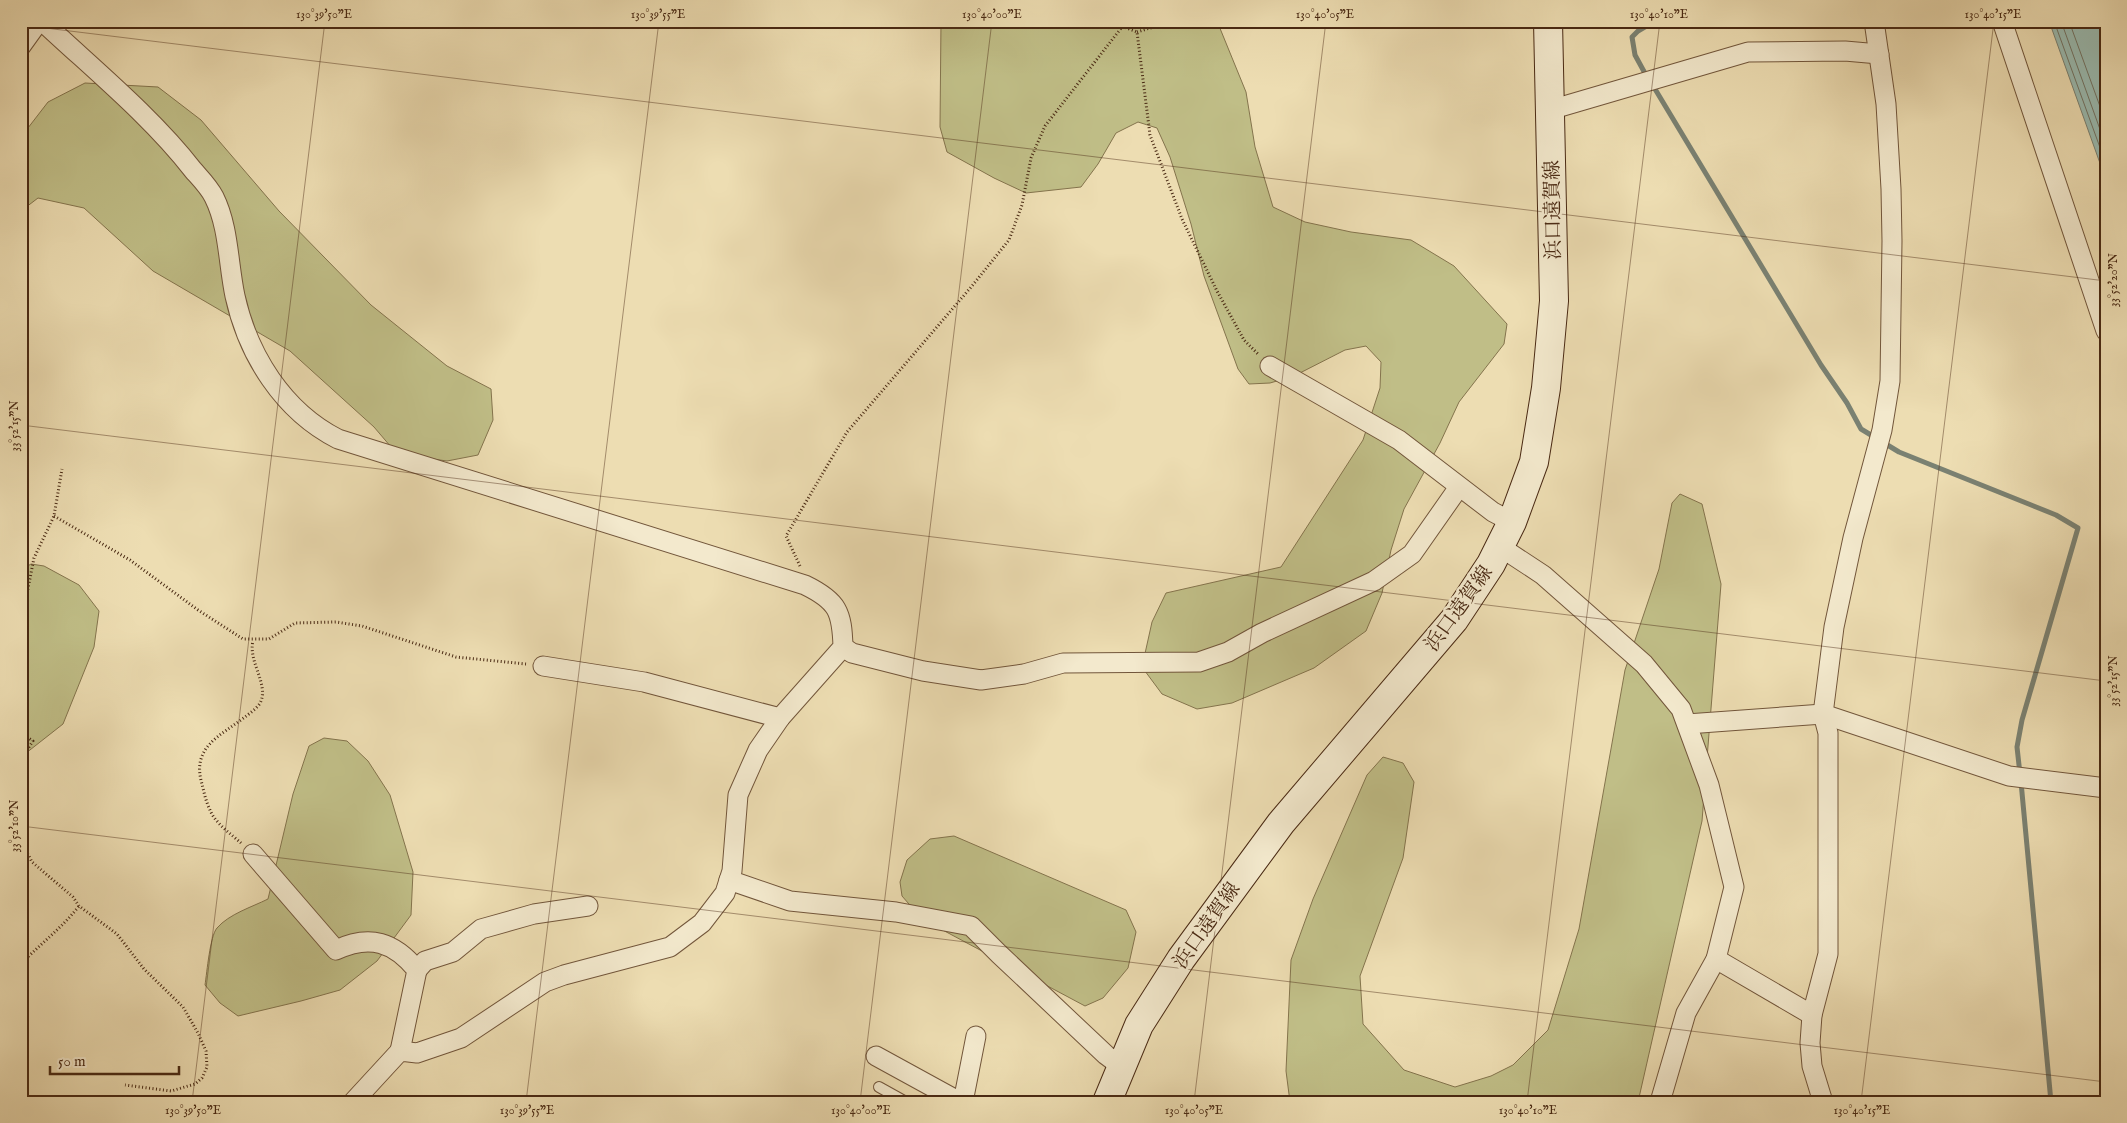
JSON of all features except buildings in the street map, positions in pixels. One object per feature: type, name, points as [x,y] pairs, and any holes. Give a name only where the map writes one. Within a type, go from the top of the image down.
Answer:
[{"type":"main road","name":"浜口遠賀線","points":[[1107,1102],[1139,1026],[1181,959],[1235,883],[1281,823],[1454,620],[1491,564],[1506,534],[1534,462],[1546,388],[1554,301],[1548,21]]},
{"type":"street","points":[[21,46],[40,21],[173,144],[213,196],[224,223],[235,296],[246,334],[256,356],[277,387],[299,413],[318,429],[338,439],[805,586],[820,593],[836,607],[843,629],[843,648],[780,718],[758,750],[738,795],[732,871],[725,893],[702,923],[670,947],[564,975],[545,982],[461,1038],[417,1054],[400,1051]]},
{"type":"street","points":[[1823,1102],[1812,1066],[1810,1042],[1812,1015],[1828,954],[1828,734],[1823,714],[1834,627],[1853,538],[1882,430],[1890,381],[1892,241],[1886,104],[1874,21]]},
{"type":"street","points":[[2002,21],[2106,331]]},
{"type":"street","points":[[1550,110],[1748,52],[1845,51],[1879,54]]},
{"type":"street","points":[[1270,366],[1399,440],[1493,512],[1506,534],[1543,575],[1644,664],[1681,709],[1709,785],[1734,887],[1716,959],[1686,1013],[1660,1102]]},
{"type":"street","points":[[843,648],[852,653],[923,671],[981,680],[1024,674],[1063,664],[1199,662],[1228,652],[1262,633],[1374,581],[1412,554],[1460,487]]},
{"type":"street","points":[[543,666],[644,682],[780,718]]},
{"type":"street","points":[[1686,724],[1823,714],[2009,776],[2106,788]]},
{"type":"street","points":[[253,854],[336,950],[348,944],[374,942],[394,947],[407,957],[417,970]]},
{"type":"street","points":[[729,880],[790,900],[896,912],[971,926],[1084,1035],[1122,1066]]},
{"type":"street","points":[[353,1102],[400,1051],[417,970],[425,961],[453,952],[481,929],[534,914],[588,906]]},
{"type":"street","points":[[1716,959],[1812,1015]]},
{"type":"street","points":[[876,1056],[961,1102],[976,1036]]},
{"type":"lane","points":[[879,1087],[906,1102]]},
{"type":"path","points":[[1109,21],[1137,32],[1184,21]]},
{"type":"path","points":[[805,586],[803,571],[786,536],[847,432],[1009,240],[1022,205],[1030,158],[1044,126],[1122,27]]},
{"type":"path","points":[[1137,32],[1150,135],[1182,219],[1217,291],[1244,340],[1270,366]]},
{"type":"path","points":[[21,624],[34,558],[54,516],[62,469]]},
{"type":"path","points":[[54,516],[130,560],[198,610],[243,640],[269,639],[296,623],[336,622],[362,626],[456,657],[543,666]]},
{"type":"path","points":[[253,641],[251,649],[262,691],[261,701],[253,710],[204,748],[198,771],[210,811],[218,822],[253,854]]},
{"type":"path","points":[[21,733],[33,741],[21,759]]},
{"type":"path","points":[[21,841],[32,862],[73,896],[79,906],[117,934],[144,969],[183,1007],[206,1051],[207,1067],[202,1078],[195,1084],[171,1091],[125,1085]]},
{"type":"path","points":[[21,964],[46,938],[65,924],[79,906]]},
{"type":"shaded area","points":[[941,21],[1217,21],[1246,92],[1255,147],[1273,207],[1305,222],[1351,232],[1411,240],[1454,266],[1507,324],[1504,344],[1459,402],[1440,443],[1404,509],[1391,550],[1382,593],[1366,631],[1314,668],[1232,703],[1197,709],[1162,694],[1142,667],[1152,622],[1166,593],[1281,567],[1363,440],[1380,388],[1381,362],[1366,346],[1345,350],[1294,376],[1270,383],[1249,384],[1238,369],[1204,276],[1191,224],[1170,157],[1157,128],[1138,122],[1116,133],[1098,164],[1081,187],[1026,193],[947,152],[940,127]]},
{"type":"shaded area","points":[[85,83],[158,87],[201,120],[279,211],[371,305],[447,366],[491,389],[493,420],[478,455],[447,461],[397,454],[374,427],[290,351],[153,271],[84,208],[38,198],[21,211],[21,137],[48,102]]},
{"type":"shaded area","points":[[1680,494],[1702,504],[1721,584],[1702,821],[1638,1102],[1290,1102],[1286,1071],[1291,960],[1313,899],[1367,775],[1383,757],[1403,763],[1414,782],[1403,858],[1360,976],[1363,1024],[1404,1070],[1455,1087],[1491,1076],[1513,1065],[1548,1030],[1579,929],[1625,670],[1659,569],[1672,503]]},
{"type":"shaded area","points":[[31,564],[44,566],[79,585],[99,611],[94,647],[63,724],[21,757],[21,570]]},
{"type":"shaded area","points":[[324,738],[347,741],[368,761],[390,795],[413,872],[411,915],[377,961],[340,990],[238,1016],[220,1003],[205,985],[212,938],[222,923],[241,911],[268,899],[293,794],[309,746]]},
{"type":"shaded area","points":[[954,836],[1126,910],[1136,932],[1128,968],[1103,998],[1085,1006],[922,919],[902,896],[900,882],[907,860],[930,839]]},
{"type":"water","points":[[2049,21],[2106,21],[2106,180],[2101,166]]},
{"type":"waterway","points":[[1647,77],[1635,55],[1632,37],[1655,21]]},
{"type":"waterway","points":[[1652,84],[1861,429],[1899,452],[2056,515],[2078,528],[2022,720],[2017,747],[2020,774]]},
{"type":"waterway","points":[[2021,782],[2051,1102]]}]
